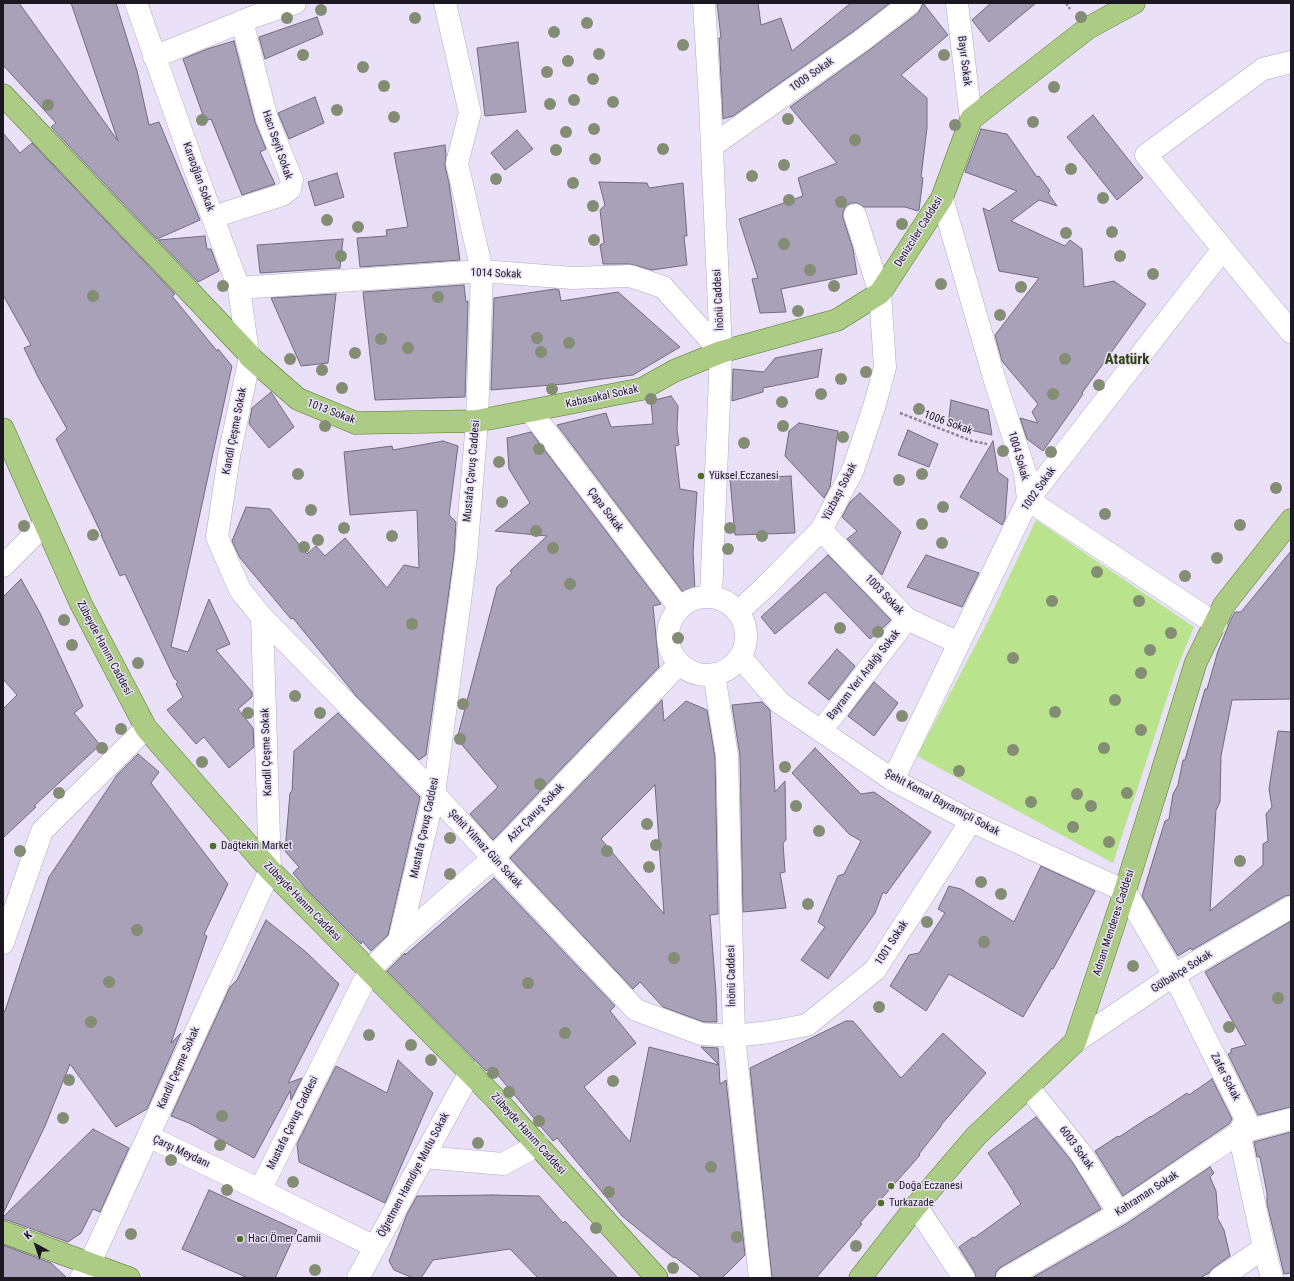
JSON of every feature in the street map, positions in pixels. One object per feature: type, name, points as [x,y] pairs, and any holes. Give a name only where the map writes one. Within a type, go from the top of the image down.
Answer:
[{"type":"main road","points":[[971,119],[1088,28],[1123,6]]},
{"type":"main road","name":"1013 Sokak","points":[[3,95],[249,355],[298,399],[356,423],[477,421]]},
{"type":"main road","name":"Denizciler Caddesi","points":[[721,352],[837,320],[880,293],[942,198],[971,119]]},
{"type":"main road","name":"Kabasakal Sokak","points":[[477,421],[531,412],[642,389],[674,370],[721,352]]},
{"type":"main road","name":"Zübeyde Hanım Caddesi","points":[[3,429],[80,604],[146,728],[270,870],[496,1099],[657,1278]]},
{"type":"main road","name":"Adnan Menderes Caddesi","points":[[860,1278],[916,1206],[976,1136],[1075,1042],[1125,891],[1196,662],[1224,605],[1291,520]]},
{"type":"main road","points":[[3,1232],[86,1271],[129,1278]]},
{"type":"street","name":"Karaoğlan Sokak","points":[[136,3],[154,57],[239,288],[249,355]]},
{"type":"street","points":[[154,57],[242,21],[295,3]]},
{"type":"street","name":"Mustafa Çavuş Caddesi","points":[[398,941],[434,794],[466,556],[477,421],[482,271],[456,163],[470,113],[445,3]]},
{"type":"street","name":"İnönü Caddesi","points":[[704,3],[721,352],[711,597]]},
{"type":"street","name":"1009 Sokak","points":[[712,146],[854,45],[910,3]]},
{"type":"street","name":"Bayır Sokak","points":[[957,3],[971,119]]},
{"type":"street","name":"Hacı Seyit Sokak","points":[[213,217],[282,195],[290,189],[292,180],[267,119],[242,21]]},
{"type":"street","points":[[1291,62],[1263,69],[1146,155],[1291,332]]},
{"type":"street","name":"1004 Sokak","points":[[942,198],[995,381],[1025,472],[1028,500]]},
{"type":"street","name":"Yüzbaşı Sokak","points":[[738,612],[821,530],[853,470],[875,404],[885,367],[880,293],[855,215]]},
{"type":"street","name":"1002 Sokak","points":[[893,780],[1028,500],[1223,249]]},
{"type":"street","name":"1014 Sokak","points":[[239,288],[482,271],[572,278],[630,276],[663,287],[721,352]]},
{"type":"street","name":"Kandil Çeşme Sokak","points":[[148,1136],[270,870],[262,617],[240,590],[217,537],[229,456],[249,355]]},
{"type":"street","name":"Çapa Sokak","points":[[531,412],[679,607]]},
{"type":"street","points":[[1028,500],[1216,624]]},
{"type":"street","points":[[3,566],[45,524]]},
{"type":"street","name":"1003 Sokak","points":[[821,530],[907,619],[959,643]]},
{"type":"street","points":[[699,597],[711,597],[721,599],[731,604],[738,612],[744,622],[746,634],[745,646],[740,657],[733,665],[724,671],[714,674],[701,675],[689,671],[679,664],[672,654],[668,642],[668,629],[672,617],[679,607],[699,597]]},
{"type":"street","name":"Şehit Yılmaz Gün Sokak","points":[[262,617],[434,794],[636,1010],[701,1034],[734,1036]]},
{"type":"street","name":"Bayram Yeri Aralığı Sokak","points":[[820,731],[907,619]]},
{"type":"street","name":"Şehit Kemal Bayramiçli Sokak","points":[[740,657],[780,703],[893,780],[971,821],[1125,891]]},
{"type":"street","name":"Aziz Çavuş Sokak","points":[[369,971],[398,941],[493,858],[679,664]]},
{"type":"street","name":"İnönü Caddesi","points":[[714,674],[727,756],[734,1036],[760,1278]]},
{"type":"street","points":[[3,943],[42,831],[146,728]]},
{"type":"street","name":"1001 Sokak","points":[[734,1036],[770,1032],[807,1025],[875,970],[971,821]]},
{"type":"street","name":"Zafer Sokak","points":[[1125,891],[1174,975],[1246,1119],[1240,1133],[1264,1248],[1272,1278]]},
{"type":"street","name":"Gölbahçe Sokak","points":[[1075,1042],[1174,975],[1291,907]]},
{"type":"street","name":"Mustafa Çavuş Caddesi","points":[[260,1190],[369,971]]},
{"type":"street","name":"Öğretmen Hamdiye Mutlu Sokak","points":[[358,1278],[470,1072]]},
{"type":"street","name":"6003 Sokak","points":[[1028,1087],[1080,1152],[1119,1213]]},
{"type":"street","name":"Kahraman Sokak","points":[[1006,1278],[1119,1213],[1240,1133],[1291,1119]]},
{"type":"street","name":"Çarşı Meydanı","points":[[86,1271],[148,1136],[375,1247]]},
{"type":"street","points":[[424,1157],[503,1164],[538,1145]]},
{"type":"street","points":[[916,1206],[964,1278]]},
{"type":"street","points":[[1220,1278],[1264,1248]]},
{"type":"path","name":"1006 Sokak","points":[[875,404],[972,441],[1017,449]]},
{"type":"green space","points":[[1036,520],[1194,627],[1176,671],[1113,863],[917,756],[985,627]]},
{"type":"building","points":[[3,3],[19,3],[118,141],[71,3],[116,3],[137,71],[149,125],[159,122],[200,220],[157,239],[51,127],[56,123],[3,65]]},
{"type":"building","points":[[717,3],[758,3],[761,25],[781,18],[792,51],[851,3],[890,3],[854,31],[733,116],[723,119],[719,38],[721,38]]},
{"type":"building","points":[[923,3],[948,35],[901,75],[927,98],[927,128],[921,177],[923,178],[919,210],[905,207],[864,207],[857,203],[851,203],[846,206],[843,212],[843,218],[853,249],[857,274],[781,289],[786,312],[760,313],[752,279],[758,278],[739,219],[803,196],[798,178],[837,163],[790,107],[918,13]]},
{"type":"building","points":[[991,3],[1036,3],[989,42],[972,20]]},
{"type":"building","points":[[317,17],[323,34],[265,59],[259,37]]},
{"type":"building","points":[[234,41],[255,122],[266,149],[260,152],[275,184],[242,195],[211,119],[205,121],[183,59],[207,49]]},
{"type":"building","points":[[518,42],[526,112],[485,116],[477,48]]},
{"type":"building","points":[[315,97],[324,123],[289,139],[278,113]]},
{"type":"building","points":[[1093,115],[1143,178],[1117,200],[1067,137]]},
{"type":"building","points":[[981,129],[1007,134],[1037,177],[1039,176],[1050,191],[1048,193],[1057,206],[1039,200],[1011,221],[1065,246],[1070,240],[1082,249],[1084,287],[1114,281],[1146,304],[1082,393],[1083,394],[1043,451],[1027,439],[1020,418],[1038,423],[1032,412],[1038,404],[1002,361],[995,335],[1039,278],[999,271],[983,208],[989,211],[1017,191],[965,172]]},
{"type":"building","points":[[517,130],[533,149],[505,170],[491,153]]},
{"type":"building","points":[[3,133],[20,153],[32,143],[175,294],[172,296],[217,351],[218,349],[232,366],[171,647],[188,652],[209,599],[230,644],[216,650],[252,692],[252,697],[238,709],[253,728],[254,747],[229,768],[204,737],[196,744],[167,710],[183,697],[176,684],[178,682],[174,678],[125,574],[120,576],[56,439],[67,429],[38,377],[24,348],[31,345],[3,295]]},
{"type":"building","points":[[445,145],[445,166],[449,183],[460,260],[360,267],[357,238],[387,236],[386,230],[408,227],[394,153]]},
{"type":"building","points":[[337,173],[344,197],[315,206],[308,182]]},
{"type":"building","points":[[599,182],[647,183],[649,188],[683,183],[687,236],[684,236],[687,265],[652,270],[630,264],[603,264],[600,245],[604,243],[600,210],[605,205]]},
{"type":"building","points":[[205,236],[207,249],[211,249],[219,271],[198,282],[158,240]]},
{"type":"building","points":[[343,239],[340,268],[260,273],[257,245]]},
{"type":"building","points":[[464,285],[466,302],[468,301],[465,397],[375,400],[363,292]]},
{"type":"building","points":[[555,289],[559,290],[561,301],[618,292],[680,347],[633,375],[564,384],[491,390],[494,298]]},
{"type":"building","points":[[336,294],[328,363],[301,366],[271,298]]},
{"type":"building","points":[[822,349],[818,377],[763,388],[763,392],[732,401],[733,369],[764,372],[775,358]]},
{"type":"building","points":[[271,392],[294,427],[269,448],[249,424],[252,408]]},
{"type":"building","points":[[671,396],[678,406],[677,429],[679,445],[675,446],[680,489],[697,492],[693,552],[695,591],[685,595],[557,425],[606,413],[611,427],[653,424],[651,401]]},
{"type":"building","points":[[951,400],[988,410],[992,435],[948,425]]},
{"type":"building","points":[[799,423],[838,431],[830,487],[824,498],[785,456],[789,431]]},
{"type":"building","points":[[908,430],[938,444],[929,467],[898,455]]},
{"type":"building","points":[[531,432],[661,604],[653,606],[659,667],[493,840],[470,814],[498,787],[457,739],[497,587],[512,573],[510,571],[547,536],[495,531],[530,503],[509,469],[507,438]]},
{"type":"building","points":[[443,441],[458,446],[449,515],[456,522],[454,555],[426,755],[419,760],[357,697],[293,618],[291,619],[240,558],[232,541],[246,507],[270,509],[307,554],[316,546],[325,556],[345,538],[387,588],[404,565],[419,568],[417,510],[350,515],[344,452],[392,446],[393,450]]},
{"type":"building","points":[[993,441],[998,472],[1008,479],[1005,519],[1002,525],[960,497]]},
{"type":"building","points":[[791,476],[795,533],[735,535],[730,479]]},
{"type":"building","points":[[860,493],[901,532],[882,575],[847,539],[857,531],[842,517],[850,502]]},
{"type":"building","points":[[1291,551],[1291,699],[1232,700],[1221,756],[1220,802],[1216,810],[1210,911],[1263,865],[1263,844],[1268,841],[1266,814],[1272,807],[1269,789],[1278,731],[1291,732],[1291,895],[1285,896],[1192,950],[1191,948],[1178,956],[1142,896],[1165,821],[1169,819],[1173,794],[1178,785],[1183,760],[1185,760],[1205,689],[1207,689],[1218,651],[1231,619],[1235,612],[1241,612]]},
{"type":"building","points":[[828,555],[891,620],[870,639],[825,592],[775,634],[761,617]]},
{"type":"building","points":[[926,555],[979,573],[962,607],[907,587]]},
{"type":"building","points":[[21,579],[40,613],[83,706],[74,713],[100,745],[34,806],[36,807],[3,838],[3,709],[17,695],[3,679],[3,597]]},
{"type":"building","points":[[837,649],[855,666],[829,700],[808,683]]},
{"type":"building","points":[[874,682],[898,703],[874,736],[848,716]]},
{"type":"building","points":[[662,700],[664,721],[686,701],[707,710],[715,757],[718,914],[710,915],[717,1022],[704,1022],[663,1007],[640,982],[633,989],[510,858]],"holes":[[[655,785],[664,914],[601,839]]]},
{"type":"building","points":[[762,702],[770,710],[775,792],[785,781],[786,840],[783,843],[785,872],[780,873],[786,908],[743,912],[740,756],[732,705]]},
{"type":"building","points":[[338,713],[420,797],[388,935],[371,951],[362,941],[361,944],[306,889],[293,873],[299,867],[285,851],[290,793],[292,791],[294,751]]},
{"type":"building","points":[[815,748],[861,794],[874,792],[931,832],[886,894],[883,892],[875,913],[828,979],[801,960],[825,927],[818,922],[838,876],[844,874],[861,841],[849,834],[792,773]]},
{"type":"building","points":[[138,754],[159,772],[151,783],[228,884],[204,934],[207,936],[171,1043],[181,1033],[147,1109],[116,1127],[70,1064],[45,1126],[3,1214],[3,1012],[5,1011],[49,877],[117,775]]},
{"type":"building","points":[[1041,866],[1095,891],[1053,969],[1052,968],[1023,1017],[949,974],[926,1011],[890,986],[909,955],[919,953],[945,913],[938,909],[949,886],[961,889],[1014,922]]},
{"type":"building","points":[[494,878],[615,1006],[610,1011],[636,1043],[584,1087],[630,1142],[649,1047],[719,1065],[720,1084],[726,1080],[745,1255],[722,1278],[702,1278],[675,1257],[674,1258],[622,1216],[557,1138],[553,1141],[491,1067],[486,1071],[387,971],[405,953],[405,955]]},
{"type":"building","points":[[266,920],[306,952],[339,984],[288,1083],[302,1078],[291,1100],[290,1091],[254,1158],[189,1123],[171,1116],[230,987],[237,980]]},
{"type":"building","points":[[1291,921],[1291,1107],[1258,1115],[1228,1054],[1231,1053],[1231,1049],[1246,1045],[1205,972]]},
{"type":"building","points":[[846,1021],[853,1021],[901,1078],[943,1033],[986,1073],[941,1125],[919,1154],[920,1155],[860,1223],[862,1224],[816,1278],[772,1278],[750,1068]]},
{"type":"building","points":[[701,1047],[718,1048],[719,1065]]},
{"type":"building","points":[[398,1060],[433,1093],[385,1203],[299,1162],[297,1144],[336,1066],[387,1093]]},
{"type":"building","points":[[1212,1079],[1232,1119],[1229,1124],[1123,1196],[1095,1151],[1187,1093],[1189,1095]]},
{"type":"building","points":[[1036,1117],[1073,1163],[1101,1209],[1001,1267],[996,1272],[995,1278],[976,1278],[974,1271],[959,1247],[1021,1204],[988,1153]]},
{"type":"building","points":[[93,1129],[129,1148],[100,1212],[93,1209],[81,1233],[68,1242],[7,1220],[3,1220],[3,1217]]},
{"type":"building","points":[[1291,1132],[1291,1273],[1284,1274],[1267,1204],[1267,1193],[1260,1157],[1257,1157],[1254,1142]]},
{"type":"building","points":[[1210,1167],[1214,1173],[1210,1177],[1216,1191],[1217,1217],[1224,1230],[1230,1256],[1213,1268],[1209,1273],[1200,1278],[1032,1278],[1126,1224]]},
{"type":"building","name":"Hacı Ömer Camii","points":[[209,1190],[297,1230],[275,1278],[248,1278],[182,1249]]},
{"type":"building","points":[[417,1196],[539,1196],[563,1223],[565,1221],[618,1278],[538,1278],[510,1249],[433,1260],[421,1278],[413,1278],[394,1270],[389,1261],[407,1214]]},
{"type":"building","points":[[3,1245],[51,1263],[67,1278],[3,1278]]},
{"type":"place","name":"Yüksel Eczanesi","points":[[701,476]]},
{"type":"place","name":"Dağtekin Market","points":[[213,846]]},
{"type":"place","name":"Doğa Eczanesi","points":[[891,1186]]},
{"type":"place","name":"Turkazade","points":[[881,1203]]},
{"type":"place","name":"Hacı Ömer Camii","points":[[240,1239]]},
{"type":"district","name":"Atatürk","points":[[1127,360]]}]
